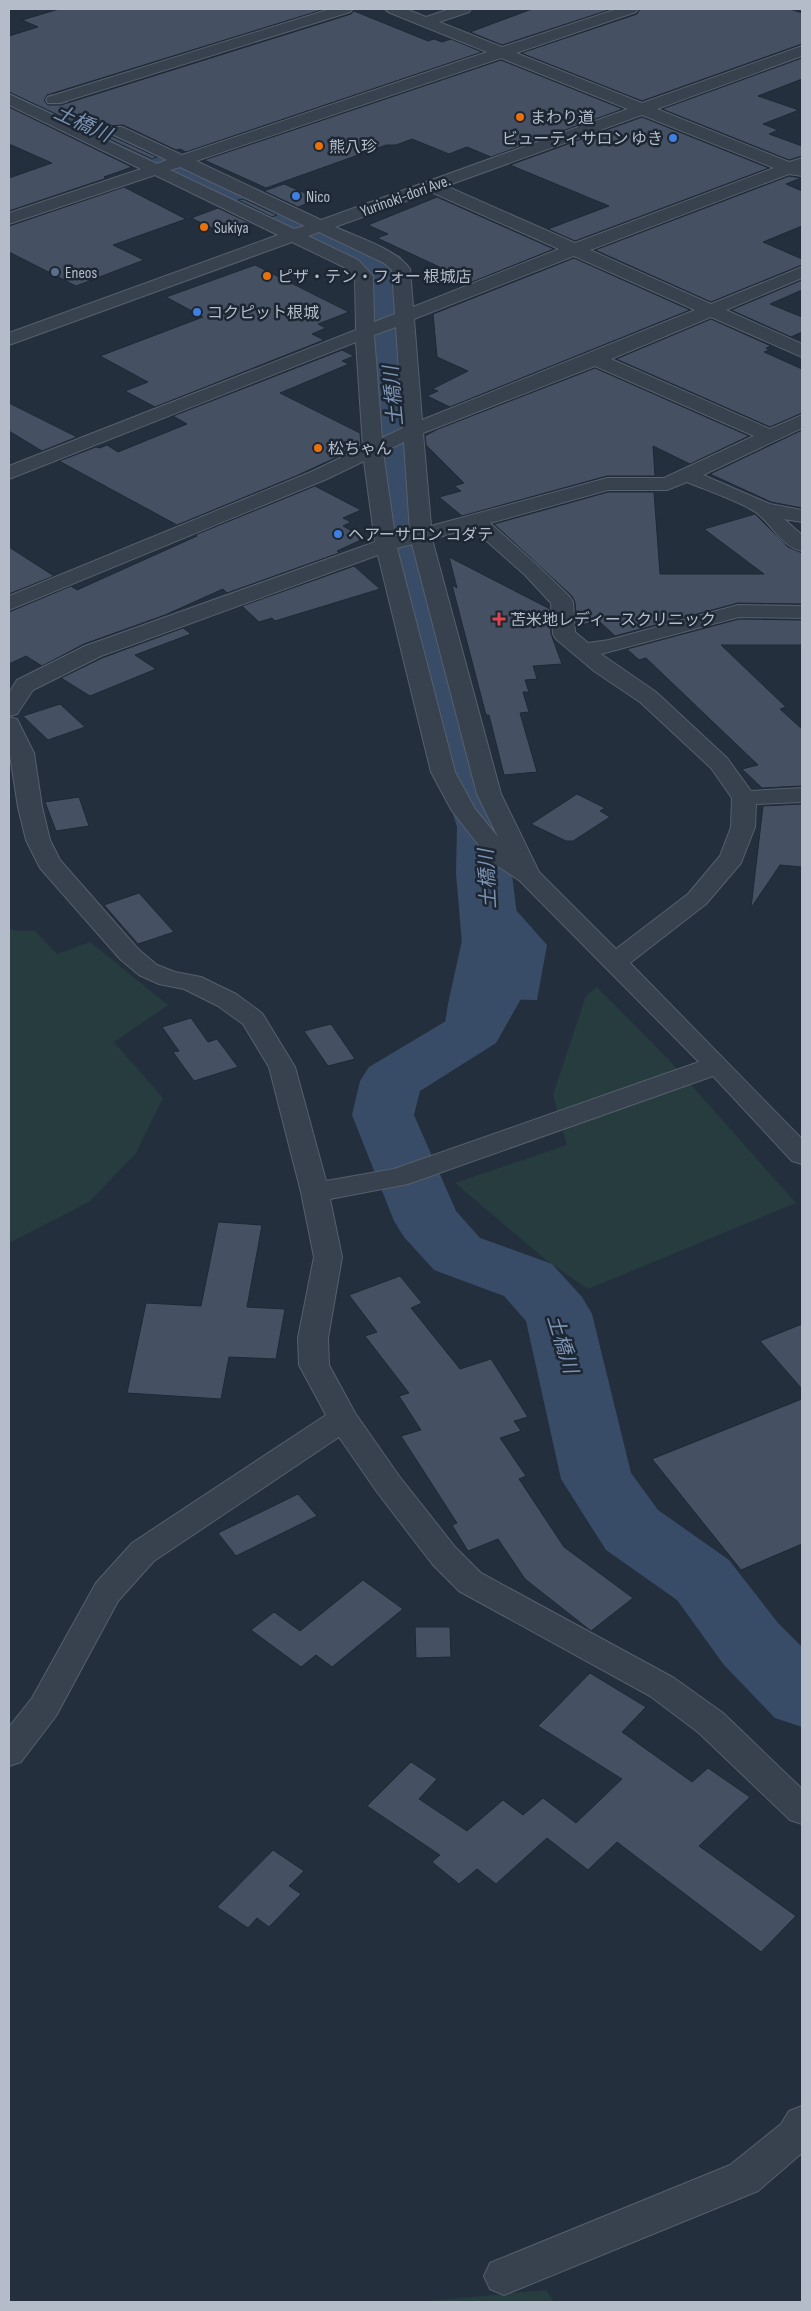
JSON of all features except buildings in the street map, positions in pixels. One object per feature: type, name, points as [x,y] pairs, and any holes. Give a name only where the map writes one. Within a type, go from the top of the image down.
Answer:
[{"type":"street","points":[[54,100],[345,9]]},
{"type":"street","points":[[393,9],[798,168]]},
{"type":"street","points":[[425,22],[464,9]]},
{"type":"street","points":[[9,220],[181,160],[631,9]]},
{"type":"street","name":"Yurinoki-dori Ave.","points":[[9,340],[627,102],[801,43]]},
{"type":"street","name":"Yurinoki-dori Ave.","points":[[313,223],[432,186],[645,109],[801,43]]},
{"type":"street","points":[[13,91],[54,100],[390,259],[401,269],[421,535],[489,794],[529,876]]},
{"type":"street","points":[[13,91],[155,169],[352,264],[364,276],[365,333],[373,452],[386,545],[443,772],[464,811],[501,857],[529,876],[717,1065],[802,1155]]},
{"type":"street","points":[[9,473],[576,249],[798,168]]},
{"type":"street","points":[[432,186],[802,351]]},
{"type":"street","name":"Yurinoki-dori Ave.","points":[[9,324],[287,233]]},
{"type":"street","points":[[9,604],[373,452],[414,430],[595,359],[802,272]]},
{"type":"street","points":[[595,359],[770,436]]},
{"type":"street","points":[[9,709],[17,680],[93,651],[386,545],[608,484],[667,484],[802,421]]},
{"type":"street","points":[[687,475],[765,509],[802,516]]},
{"type":"street","points":[[765,509],[783,530],[802,545]]},
{"type":"street","points":[[475,520],[532,571],[562,602],[564,634],[582,650],[648,697],[719,763],[744,798],[743,827],[732,858],[697,899],[615,962]]},
{"type":"street","points":[[582,650],[610,646],[738,611],[802,612]]},
{"type":"street","points":[[9,724],[22,753],[30,807],[38,840],[49,863],[129,954],[148,970],[168,978],[192,983],[226,1000],[253,1019],[282,1067],[315,1192],[328,1257],[313,1338],[314,1365],[343,1419],[388,1484],[444,1556],[470,1582],[662,1687],[711,1723],[802,1810]]},
{"type":"street","points":[[744,798],[802,795]]},
{"type":"street","points":[[315,1192],[398,1178],[635,1096],[717,1065]]},
{"type":"street","points":[[9,1752],[44,1707],[107,1592],[143,1552],[343,1419]]},
{"type":"street","points":[[504,2276],[744,2178],[800,2135]]},
{"type":"green space","points":[[9,928],[15,931],[35,931],[57,954],[90,942],[168,1005],[114,1042],[163,1098],[136,1153],[89,1202],[9,1243]]},
{"type":"green space","points":[[597,987],[669,1060],[796,1203],[588,1289],[546,1260],[455,1183],[567,1145],[553,1095],[586,996]]},
{"type":"green space","points":[[546,2290],[554,2302],[418,2302]]},
{"type":"water","points":[[484,874],[547,945],[537,1000],[501,999],[488,1036],[459,1043],[443,1036],[448,1004],[476,876]]},
{"type":"waterway","name":"土橋川","points":[[9,88],[385,265],[384,286],[392,350],[407,568],[452,727],[485,827],[484,874],[496,990],[475,1030],[391,1081],[383,1115],[427,1221],[457,1254],[528,1280],[558,1314],[597,1479],[632,1530],[703,1580],[751,1644],[802,1696]]},
{"type":"place","name":"まわり道","points":[[520,117]]},
{"type":"place","name":"ビューティサロン ゆき","points":[[673,138]]},
{"type":"place","name":"熊八珍","points":[[319,146]]},
{"type":"place","name":"Nico","points":[[296,196]]},
{"type":"place","name":"Sukiya","points":[[204,227]]},
{"type":"place","name":"Eneos","points":[[55,272]]},
{"type":"place","name":"ピザ・テン・フォー 根城店","points":[[267,276]]},
{"type":"place","name":"コクピット根城","points":[[197,312]]},
{"type":"place","name":"松ちゃん","points":[[318,448]]},
{"type":"place","name":"ヘアーサロン コダテ","points":[[338,534]]},
{"type":"place","name":"苫米地レディースクリニック","points":[[499,619]]}]
